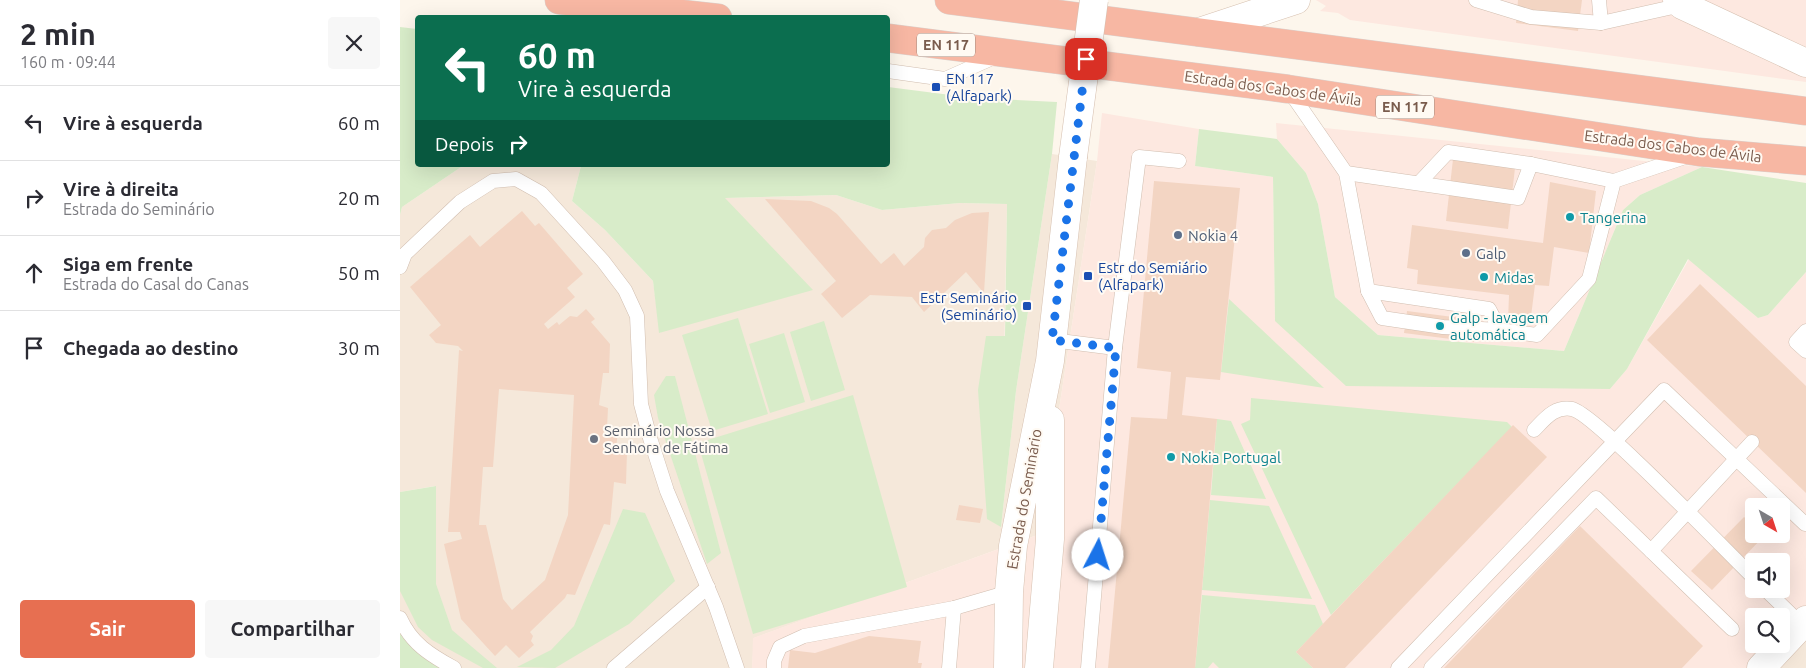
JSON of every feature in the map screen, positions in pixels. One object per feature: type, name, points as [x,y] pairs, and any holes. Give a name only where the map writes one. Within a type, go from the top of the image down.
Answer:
[{"type":"highway","points":[[558,0],[691,15]]},
{"type":"highway","points":[[949,0],[1010,4],[1199,32],[1806,111]]},
{"type":"highway","name":"Estrada dos Cabos de Ávila","points":[[890,38],[1288,89],[1699,152],[1806,161]]},
{"type":"street","name":"Estrada do Seminário","points":[[1008,668],[1008,592],[1013,546],[1051,351],[1073,157],[1094,0]]},
{"type":"street","points":[[1199,32],[1296,0]]},
{"type":"street","points":[[1680,3],[1806,63]]},
{"type":"street","name":"Estrada do Seminário","points":[[1039,668],[1050,539],[1051,351]]},
{"type":"street","points":[[1761,668],[1804,622]]},
{"type":"lane","points":[[1476,0],[1532,17],[1601,23],[1680,3]]},
{"type":"lane","points":[[1599,0],[1601,23]]},
{"type":"lane","points":[[890,71],[945,79],[1005,53]]},
{"type":"lane","points":[[1288,89],[1346,173],[1368,291],[1382,318],[1443,327],[1500,330],[1537,335],[1589,280],[1614,181]]},
{"type":"lane","points":[[1419,183],[1448,152],[1531,164],[1614,181],[1699,152]]},
{"type":"lane","points":[[1088,668],[1116,348],[1139,157],[1179,161]]},
{"type":"lane","points":[[1346,173],[1518,198],[1531,164]]},
{"type":"lane","points":[[400,267],[405,254],[460,202],[493,181],[516,179],[541,193],[619,282],[637,316],[641,404],[667,491],[708,587],[736,668]]},
{"type":"lane","points":[[1368,291],[1488,309],[1500,330]]},
{"type":"lane","points":[[1806,331],[1796,342],[1806,351]]},
{"type":"lane","points":[[1051,351],[1116,348]]},
{"type":"lane","points":[[1398,668],[1664,390],[1806,524]]},
{"type":"lane","points":[[1534,430],[1550,414],[1560,409],[1579,411],[1614,442],[1745,569]]},
{"type":"lane","points":[[1651,550],[1752,442]]},
{"type":"lane","points":[[1431,668],[1596,498],[1732,628]]},
{"type":"lane","points":[[614,668],[708,587]]},
{"type":"lane","points":[[774,668],[774,661],[780,647],[804,636],[954,608],[1008,592]]},
{"type":"lane","points":[[1776,598],[1804,622]]},
{"type":"lane","points":[[949,668],[954,608]]},
{"type":"lane","points":[[400,618],[407,634],[429,654],[454,668]]},
{"type":"shaded area","points":[[1316,0],[1806,0],[1806,82],[1350,20],[1338,13],[1320,11],[1326,6]]},
{"type":"shaded area","points":[[1102,113],[1199,129],[1195,166],[1273,177],[1275,321],[1610,389],[1627,369],[1689,259],[1758,318],[1768,315],[1806,272],[1806,630],[1790,646],[1790,608],[1745,608],[1745,653],[1784,653],[1769,668],[752,668],[753,638],[1040,534],[1097,161]]},
{"type":"shaded area","name":"Galp","points":[[1276,123],[1702,167],[1640,195],[1623,210],[1564,351],[1378,335],[1335,297],[1318,204],[1306,173],[1277,139]]},
{"type":"shaded area","points":[[1052,154],[1097,161],[1040,534],[754,638],[752,668],[400,668],[400,585],[435,486],[400,492],[400,215],[402,207],[461,167],[581,167],[572,201],[605,230],[653,281],[660,333],[724,198],[836,195],[882,210],[960,203],[1007,204],[1001,527],[1016,391]]},
{"type":"shaded area","points":[[1806,630],[1806,668],[1769,668],[1784,653],[1790,653],[1790,646]]},
{"type":"green space","points":[[400,27],[415,29],[415,167],[461,167],[402,207],[400,215]]},
{"type":"green space","points":[[890,87],[974,98],[1057,102],[1052,154],[1016,391],[1001,527],[987,519],[978,390],[986,336],[1005,336],[1007,204],[960,203],[882,210],[836,195],[725,198],[813,290],[659,333],[653,281],[605,230],[572,201],[581,167],[890,167]]},
{"type":"green space","points":[[1199,129],[1277,139],[1306,173],[1318,204],[1335,297],[1378,335],[1564,351],[1623,210],[1640,195],[1702,167],[1806,183],[1806,272],[1768,315],[1758,318],[1688,259],[1627,369],[1610,389],[1346,386],[1275,321],[1273,177],[1195,166]]},
{"type":"green space","points":[[1229,299],[1324,388],[1221,372]]},
{"type":"green space","points":[[738,318],[768,414],[712,431],[682,335]]},
{"type":"green space","points":[[824,321],[845,390],[811,401],[790,332]]},
{"type":"green space","points":[[784,333],[805,402],[770,413],[749,344]]},
{"type":"green space","points":[[666,376],[675,376],[721,553],[707,564],[658,418],[654,395]]},
{"type":"green space","points":[[853,395],[907,587],[753,634],[698,443]]},
{"type":"green space","points":[[1251,398],[1507,422],[1512,427],[1331,615],[1241,424],[1250,420]]},
{"type":"green space","points":[[1217,419],[1231,421],[1266,499],[1211,495]]},
{"type":"green space","points":[[436,486],[436,584],[452,630],[497,668],[483,668],[432,640],[418,627],[400,591],[400,492]]},
{"type":"green space","points":[[1210,500],[1269,506],[1312,599],[1202,590]]},
{"type":"green space","points":[[623,509],[645,513],[675,581],[629,624],[555,668],[517,667],[551,650],[574,626]]},
{"type":"green space","points":[[1202,595],[1315,605],[1323,624],[1296,652],[1313,668],[1219,668],[1213,662],[1208,668],[1195,668]]},
{"type":"green space","points":[[400,634],[447,668],[400,668]]},
{"type":"building","points":[[1518,0],[1582,0],[1578,31],[1516,23]]},
{"type":"building","points":[[1453,159],[1515,168],[1508,229],[1446,221]]},
{"type":"building","name":"Nokia Portugal","points":[[1154,181],[1240,188],[1220,380],[1186,377],[1182,415],[1217,419],[1195,668],[1108,668],[1131,417],[1167,419],[1171,372],[1137,368]]},
{"type":"building","name":"Midas","points":[[1550,182],[1596,191],[1589,253],[1554,247],[1549,286],[1535,285],[1530,324],[1508,321],[1509,295],[1417,284],[1418,270],[1407,268],[1412,225],[1543,243]]},
{"type":"building","points":[[765,199],[811,201],[829,208],[837,214],[881,264],[894,253],[904,266],[924,247],[925,238],[932,230],[946,228],[955,220],[972,213],[989,212],[984,293],[966,272],[924,312],[912,297],[870,295],[842,318],[821,294],[836,281]]},
{"type":"building","name":"Seminário Nossa Senhora de Fátima","points":[[522,211],[535,226],[539,223],[583,274],[567,288],[575,297],[544,324],[548,329],[557,322],[559,325],[570,316],[577,317],[586,309],[595,319],[591,322],[610,344],[609,373],[603,373],[599,405],[608,408],[607,428],[618,429],[616,450],[627,451],[626,484],[614,482],[610,525],[604,524],[575,595],[567,594],[530,632],[533,636],[531,641],[534,645],[519,658],[506,645],[495,656],[461,619],[444,544],[462,539],[460,532],[448,532],[459,350],[463,351],[458,346],[436,343],[429,335],[441,325],[410,287],[470,235],[480,247]],"holes":[[[499,389],[574,395],[568,515],[545,580],[512,610],[503,599],[486,525],[479,525],[483,467],[493,467]]]},
{"type":"building","points":[[1700,284],[1806,386],[1806,493],[1647,340]]},
{"type":"building","name":"Galp - lavagem automática","points":[[1407,311],[1476,320],[1474,342],[1404,333]]},
{"type":"building","points":[[1513,425],[1547,457],[1345,668],[1313,668],[1296,652]]},
{"type":"building","points":[[959,505],[983,509],[980,523],[956,520]]},
{"type":"building","points":[[1745,518],[1745,543],[1757,543],[1748,553],[1745,553],[1745,556],[1712,590],[1691,571]]},
{"type":"building","points":[[1580,526],[1703,646],[1682,668],[1444,668]]},
{"type":"building","points":[[869,636],[921,641],[918,663],[922,663],[921,668],[788,668],[790,650],[815,653]]},
{"type":"place","name":"EN 117 (Alfapark)","points":[[936,87]]},
{"type":"place","name":"Tangerina","points":[[1570,217]]},
{"type":"place","name":"Nokia 4","points":[[1178,235]]},
{"type":"place","name":"Galp","points":[[1466,253]]},
{"type":"place","name":"Estr do Semiário (Alfapark)","points":[[1088,276]]},
{"type":"place","name":"Midas","points":[[1484,277]]},
{"type":"place","name":"Estr Seminário (Seminário)","points":[[1027,306]]},
{"type":"place","name":"Galp - lavagem automática","points":[[1440,326]]},
{"type":"place","name":"Seminário Nossa Senhora de Fátima","points":[[594,439]]},
{"type":"place","name":"Nokia Portugal","points":[[1171,457]]},
{"type":"route","points":[[1086,59],[1052,340],[1116,348],[1098,555]]}]
